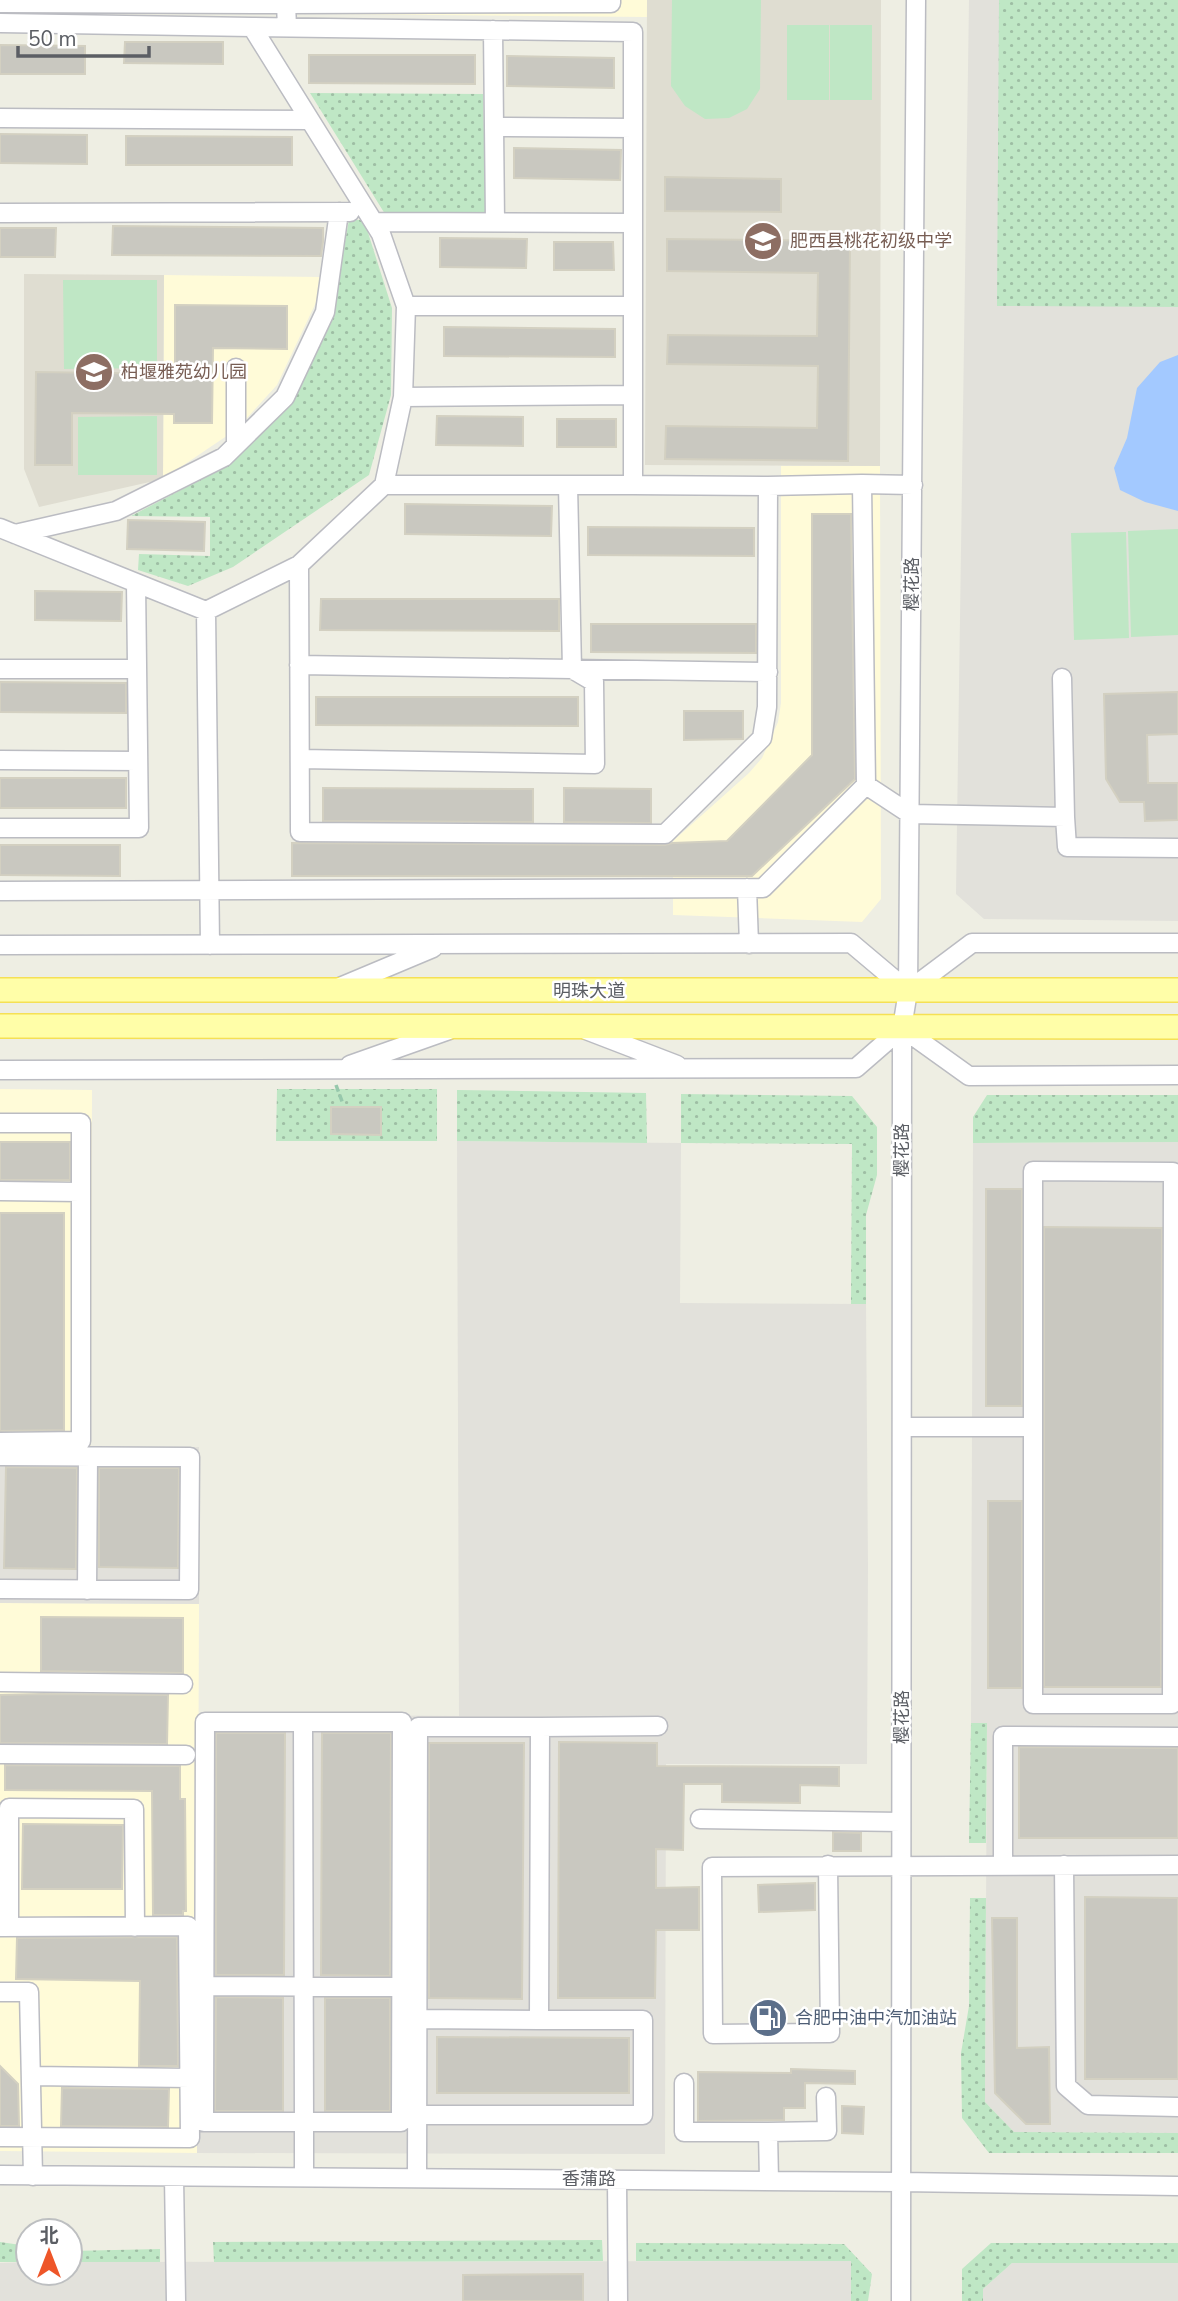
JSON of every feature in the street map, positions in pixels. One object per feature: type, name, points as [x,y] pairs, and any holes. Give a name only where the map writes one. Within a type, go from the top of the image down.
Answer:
[{"type":"main road","name":"明珠大道","points":[[0,990],[1178,990]]},
{"type":"main road","points":[[62,990],[37,999],[36,1015],[62,1027]]},
{"type":"main road","points":[[1124,1027],[1108,1015],[1109,1003],[1126,990]]},
{"type":"main road","points":[[721,1028],[743,1018],[743,1003],[723,991]]},
{"type":"main road","name":"明珠大道","points":[[0,1026],[1178,1027]]},
{"type":"street","points":[[0,3],[611,3],[611,0]]},
{"type":"street","name":"樱花路","points":[[901,2301],[902,1028],[908,991],[916,0]]},
{"type":"street","points":[[286,2],[287,27]]},
{"type":"street","points":[[0,23],[633,32],[633,485]]},
{"type":"street","points":[[8,531],[206,611],[299,565],[384,485],[403,397],[406,306],[381,234],[252,27]]},
{"type":"street","points":[[493,30],[495,222]]},
{"type":"street","points":[[0,118],[310,120]]},
{"type":"street","points":[[494,127],[633,128]]},
{"type":"street","points":[[0,213],[339,212],[371,217],[495,222],[633,223]]},
{"type":"street","points":[[8,531],[116,511],[224,457],[285,397],[325,312],[339,212]]},
{"type":"street","points":[[406,306],[633,306]]},
{"type":"street","points":[[236,368],[236,445]]},
{"type":"street","points":[[403,397],[633,395]]},
{"type":"street","points":[[0,891],[763,888],[866,785],[862,484]]},
{"type":"street","points":[[384,485],[913,485]]},
{"type":"street","points":[[568,485],[572,668]]},
{"type":"street","points":[[299,565],[300,832],[665,834],[762,738],[768,706],[768,486]]},
{"type":"street","points":[[0,828],[139,828],[136,583]]},
{"type":"street","points":[[206,611],[210,945]]},
{"type":"street","points":[[299,665],[768,672]]},
{"type":"street","points":[[300,760],[595,764],[594,682],[572,668]]},
{"type":"street","points":[[0,669],[137,669]]},
{"type":"street","points":[[1062,678],[1067,847],[1178,848]]},
{"type":"street","points":[[0,761],[138,761]]},
{"type":"street","points":[[866,785],[910,814],[1065,817]]},
{"type":"street","points":[[747,888],[749,944]]},
{"type":"street","points":[[0,945],[851,943],[908,991],[972,943],[1173,945]]},
{"type":"street","points":[[333,990],[443,944]]},
{"type":"street","points":[[337,1070],[457,1027]]},
{"type":"street","points":[[579,1027],[686,1068]]},
{"type":"street","points":[[0,1070],[856,1068],[902,1028],[969,1076],[1178,1075]]},
{"type":"street","points":[[0,1123],[81,1123],[81,1441],[0,1441]]},
{"type":"street","points":[[1033,1171],[1173,1172],[1172,1704],[1032,1704],[1033,1427],[1033,1171]]},
{"type":"street","points":[[0,1191],[80,1192]]},
{"type":"street","points":[[902,1427],[1033,1427]]},
{"type":"street","points":[[0,1457],[190,1457],[189,1590],[0,1589]]},
{"type":"street","points":[[87,1590],[88,1457]]},
{"type":"street","points":[[0,1682],[183,1684]]},
{"type":"street","points":[[205,1722],[402,1722],[401,2122],[204,2122],[204,1986],[205,1722]]},
{"type":"street","points":[[303,1722],[304,2178]]},
{"type":"street","points":[[416,2178],[418,1727],[658,1726]]},
{"type":"street","points":[[539,2020],[540,1727]]},
{"type":"street","points":[[1003,1866],[1003,1736],[1178,1737]]},
{"type":"street","points":[[0,1754],[186,1755]]},
{"type":"street","points":[[0,2137],[190,2138],[187,1926],[135,1927],[5,1927],[9,1808],[134,1809],[135,1927]]},
{"type":"street","points":[[700,1819],[901,1822]]},
{"type":"street","points":[[828,1865],[830,2033],[713,2034],[712,1867],[828,1865],[1178,1865]]},
{"type":"street","points":[[1064,1865],[1066,2086],[1088,2105],[1178,2107]]},
{"type":"street","points":[[204,1986],[401,1987]]},
{"type":"street","points":[[0,1992],[29,1992],[33,2176]]},
{"type":"street","points":[[416,2115],[643,2115],[643,2020],[417,2019]]},
{"type":"street","points":[[31,2076],[190,2078]]},
{"type":"street","points":[[684,2083],[684,2132],[827,2131],[826,2097]]},
{"type":"street","points":[[768,2132],[769,2181]]},
{"type":"street","name":"香蒲路","points":[[0,2175],[1178,2186]]},
{"type":"street","points":[[174,2177],[176,2301]]},
{"type":"street","points":[[617,2179],[618,2301]]},
{"type":"shaded area","points":[[0,0],[647,0],[647,17],[0,11]]},
{"type":"shaded area","name":"肥西县桃花初级中学","points":[[647,0],[881,0],[880,466],[645,465]]},
{"type":"shaded area","points":[[969,0],[1178,0],[1178,921],[984,919],[956,894]]},
{"type":"shaded area","name":"柏堰雅苑幼儿园","points":[[24,274],[164,275],[163,479],[39,507],[24,469]]},
{"type":"shaded area","points":[[164,275],[322,277],[319,296],[277,385],[237,429],[163,479]]},
{"type":"shaded area","points":[[781,466],[880,466],[881,899],[862,922],[673,915],[673,841],[749,773],[762,758],[778,722],[781,703]]},
{"type":"shaded area","points":[[0,1089],[92,1090],[91,1452],[0,1452]]},
{"type":"shaded area","points":[[457,1141],[681,1143],[680,1303],[866,1304],[867,1764],[666,1764],[665,2154],[197,2153],[198,1714],[459,1716]]},
{"type":"shaded area","points":[[1178,1142],[1178,2133],[1014,2132],[985,2102],[987,1723],[971,1723],[973,1143]]},
{"type":"shaded area","points":[[199,1447],[199,1604],[0,1603],[0,1452],[91,1452]]},
{"type":"shaded area","points":[[0,1603],[199,1604],[197,2153],[0,2151]]},
{"type":"shaded area","points":[[851,2261],[851,2301],[0,2301],[0,2263],[14,2262],[14,2287],[84,2287],[84,2262]]},
{"type":"shaded area","points":[[1012,2263],[1178,2263],[1178,2301],[983,2301],[983,2289]]},
{"type":"green space","points":[[672,0],[761,0],[760,89],[747,109],[729,118],[705,119],[685,106],[671,86]]},
{"type":"green space","points":[[999,0],[1178,0],[1178,307],[997,306]]},
{"type":"green space","points":[[787,25],[829,25],[829,100],[787,100]]},
{"type":"green space","points":[[830,25],[872,25],[872,100],[830,100]]},
{"type":"green space","points":[[310,93],[483,94],[486,212],[385,214]]},
{"type":"green space","points":[[349,220],[364,220],[392,308],[391,395],[369,475],[233,567],[188,586],[138,570],[139,554],[210,556],[210,517],[131,516],[227,466],[293,402],[332,313]]},
{"type":"green space","points":[[63,280],[157,280],[157,368],[64,369]]},
{"type":"green space","points":[[157,416],[157,475],[78,475],[78,417]]},
{"type":"green space","points":[[1178,529],[1178,635],[1131,637],[1128,531]]},
{"type":"green space","points":[[1126,532],[1129,638],[1074,640],[1071,533]]},
{"type":"green space","points":[[277,1089],[437,1089],[437,1141],[276,1141]]},
{"type":"green space","points":[[457,1090],[646,1093],[647,1143],[457,1141]]},
{"type":"green space","points":[[681,1094],[852,1096],[877,1127],[877,1175],[866,1215],[866,1304],[851,1304],[852,1144],[681,1143]]},
{"type":"green space","points":[[987,1095],[1178,1095],[1178,1142],[973,1143],[973,1117]]},
{"type":"green space","points":[[971,1723],[987,1723],[986,1843],[969,1843]]},
{"type":"green space","points":[[970,1898],[986,1898],[985,2102],[1014,2132],[1178,2133],[1178,2153],[989,2153],[962,2118],[961,2053],[969,2006]]},
{"type":"green space","points":[[602,2240],[603,2261],[214,2262],[213,2242]]},
{"type":"green space","points":[[0,2242],[14,2244],[14,2262],[0,2262]]},
{"type":"green space","points":[[636,2243],[844,2244],[872,2274],[868,2301],[851,2301],[851,2261],[636,2261]]},
{"type":"green space","points":[[991,2243],[1178,2243],[1178,2263],[1012,2263],[983,2289],[983,2301],[962,2301],[962,2269]]},
{"type":"green space","points":[[160,2249],[160,2262],[84,2262],[84,2251]]},
{"type":"water","points":[[1178,355],[1178,511],[1145,502],[1120,490],[1114,468],[1127,438],[1137,388],[1160,362]]},
{"type":"building","points":[[125,42],[223,42],[223,64],[124,63]]},
{"type":"building","points":[[0,45],[85,46],[85,74],[0,74]]},
{"type":"building","points":[[309,55],[475,55],[475,84],[309,83]]},
{"type":"building","points":[[507,56],[614,58],[614,88],[507,86]]},
{"type":"building","points":[[0,134],[87,135],[87,164],[0,163]]},
{"type":"building","points":[[126,136],[292,137],[292,165],[126,165]]},
{"type":"building","points":[[514,148],[621,150],[620,180],[514,178]]},
{"type":"building","points":[[665,177],[781,179],[781,212],[665,211]]},
{"type":"building","points":[[113,226],[323,228],[323,242],[321,256],[112,255]]},
{"type":"building","points":[[0,228],[56,228],[55,257],[0,257]]},
{"type":"building","points":[[440,238],[527,239],[526,268],[440,267]]},
{"type":"building","points":[[667,239],[850,241],[848,461],[665,459],[666,426],[817,428],[818,366],[667,364],[668,335],[817,336],[818,273],[667,271]]},
{"type":"building","points":[[554,242],[613,242],[614,270],[554,270]]},
{"type":"building","points":[[175,305],[287,306],[287,349],[213,348],[212,423],[174,423],[174,414],[72,413],[72,465],[35,465],[36,372],[175,374]]},
{"type":"building","points":[[444,327],[615,329],[615,357],[444,356]]},
{"type":"building","points":[[437,416],[523,417],[523,446],[436,445]]},
{"type":"building","points":[[557,419],[616,419],[616,447],[557,447]]},
{"type":"building","points":[[405,504],[552,506],[551,536],[405,534]]},
{"type":"building","points":[[812,514],[851,514],[855,779],[752,876],[292,876],[292,843],[665,845],[727,841],[812,755]]},
{"type":"building","points":[[128,520],[205,522],[204,551],[127,549]]},
{"type":"building","points":[[588,527],[754,528],[754,556],[588,555]]},
{"type":"building","points":[[35,591],[122,592],[121,621],[35,620]]},
{"type":"building","points":[[321,599],[559,599],[559,631],[320,630]]},
{"type":"building","points":[[591,624],[756,624],[756,653],[591,652]]},
{"type":"building","points":[[0,682],[126,683],[126,713],[0,712]]},
{"type":"building","points":[[1178,692],[1178,734],[1147,735],[1148,783],[1178,783],[1178,820],[1145,821],[1144,802],[1120,802],[1106,779],[1104,694]]},
{"type":"building","points":[[316,697],[578,697],[578,726],[316,725]]},
{"type":"building","points":[[684,711],[743,711],[743,739],[684,740]]},
{"type":"building","points":[[0,778],[126,778],[126,808],[0,808]]},
{"type":"building","points":[[323,788],[533,789],[533,822],[323,821]]},
{"type":"building","points":[[564,788],[651,789],[651,823],[564,822]]},
{"type":"building","points":[[0,845],[120,845],[120,876],[0,875]]},
{"type":"building","points":[[331,1107],[381,1107],[381,1135],[331,1134]]},
{"type":"building","points":[[0,1142],[70,1142],[70,1180],[0,1180]]},
{"type":"building","points":[[986,1189],[1022,1189],[1022,1406],[986,1406]]},
{"type":"building","points":[[0,1213],[64,1213],[64,1430],[0,1431]]},
{"type":"building","points":[[1044,1227],[1162,1228],[1161,1687],[1044,1687]]},
{"type":"building","points":[[6,1467],[77,1468],[76,1569],[4,1568]]},
{"type":"building","points":[[99,1468],[179,1468],[178,1568],[99,1567]]},
{"type":"building","points":[[988,1501],[1022,1501],[1022,1688],[988,1688]]},
{"type":"building","points":[[41,1617],[183,1618],[183,1673],[41,1671]]},
{"type":"building","points":[[0,1695],[168,1695],[167,1744],[0,1743]]},
{"type":"building","points":[[216,1733],[285,1733],[284,1975],[216,1975]]},
{"type":"building","points":[[322,1733],[391,1733],[390,1976],[321,1975]]},
{"type":"building","points":[[559,1742],[657,1743],[657,1766],[839,1767],[839,1786],[800,1785],[800,1803],[722,1802],[722,1784],[684,1784],[683,1850],[656,1849],[656,1888],[699,1887],[699,1930],[656,1930],[655,1998],[558,1998]]},
{"type":"building","points":[[429,1743],[524,1743],[522,1999],[429,1998]]},
{"type":"building","points":[[1019,1747],[1178,1748],[1178,1838],[1019,1838]]},
{"type":"building","points":[[5,1765],[180,1766],[180,1799],[185,1799],[186,1911],[183,1911],[183,1915],[153,1915],[152,1791],[5,1790]]},
{"type":"building","points":[[23,1824],[123,1825],[122,1889],[22,1889]]},
{"type":"building","points":[[833,1832],[861,1833],[861,1851],[833,1851]]},
{"type":"building","points":[[815,1883],[815,1910],[759,1912],[758,1885]]},
{"type":"building","points":[[1085,1897],[1178,1898],[1178,2079],[1085,2079]]},
{"type":"building","points":[[992,1918],[1017,1918],[1017,2048],[1049,2047],[1050,2124],[1026,2124],[995,2093]]},
{"type":"building","points":[[177,1937],[178,2066],[139,2066],[140,1981],[16,1979],[17,1938]]},
{"type":"building","points":[[216,1997],[283,1998],[283,2111],[215,2111]]},
{"type":"building","points":[[325,1998],[390,1998],[390,2111],[325,2111]]},
{"type":"building","points":[[437,2037],[629,2038],[629,2093],[437,2093]]},
{"type":"building","points":[[0,2066],[18,2084],[19,2126],[0,2126]]},
{"type":"building","points":[[791,2069],[855,2071],[855,2084],[805,2083],[805,2108],[784,2108],[784,2120],[698,2121],[698,2072],[791,2073]]},
{"type":"building","points":[[62,2088],[169,2089],[168,2127],[61,2126]]},
{"type":"building","points":[[842,2106],[864,2107],[863,2134],[842,2133]]},
{"type":"building","points":[[583,2274],[583,2301],[463,2301],[463,2275]]},
{"type":"place","name":"肥西县桃花初级中学","points":[[763,241]]},
{"type":"place","name":"柏堰雅苑幼儿园","points":[[94,372]]},
{"type":"place","name":"合肥中油中汽加油站","points":[[768,2018]]}]
